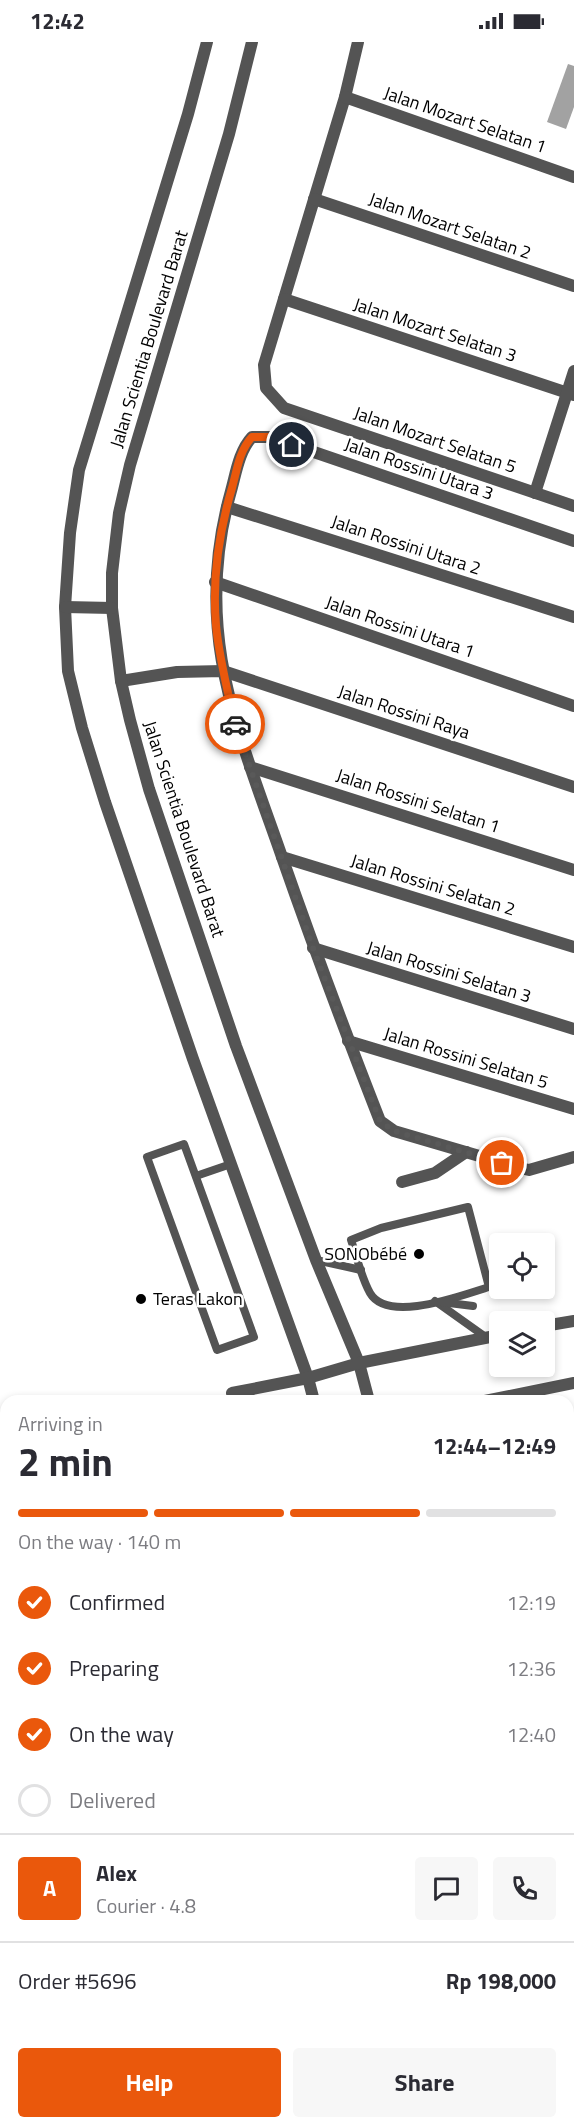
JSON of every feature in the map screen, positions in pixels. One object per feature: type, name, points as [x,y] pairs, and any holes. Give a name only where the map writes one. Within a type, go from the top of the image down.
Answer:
[{"type":"street","name":"Jalan Scientia Boulevard Barat","points":[[207,42],[188,114],[79,470],[70,533],[65,607],[68,671],[82,728],[105,802],[312,1395]]},
{"type":"street","name":"Jalan Scientia Boulevard Barat","points":[[252,42],[229,134],[130,465],[118,513],[112,573],[112,608],[121,681],[149,789],[237,1046],[316,1260],[359,1363],[367,1395]]},
{"type":"street","points":[[284,299],[345,97],[358,42]]},
{"type":"street","name":"Jalan Mozart Selatan 1","points":[[345,97],[574,177]]},
{"type":"street","name":"Jalan Mozart Selatan 2","points":[[314,199],[574,286]]},
{"type":"street","name":"Jalan Mozart Selatan 3","points":[[284,299],[571,394]]},
{"type":"street","name":"Jalan Mozart Selatan 5","points":[[284,299],[264,365],[266,388],[284,408],[574,506]]},
{"type":"street","points":[[535,493],[571,394],[574,371]]},
{"type":"street","name":"Jalan Rossini Utara 3","points":[[226,507],[244,446],[252,437],[270,437],[574,541]]},
{"type":"street","points":[[226,507],[217,551],[216,625],[223,671],[236,726],[313,948],[380,1121],[394,1131],[529,1170],[574,1157]]},
{"type":"street","name":"Jalan Rossini Utara 2","points":[[226,507],[574,618]]},
{"type":"street","name":"Jalan Rossini Utara 1","points":[[215,582],[574,706]]},
{"type":"street","points":[[65,607],[112,608]]},
{"type":"street","name":"Jalan Rossini Raya","points":[[121,681],[177,672],[223,671],[574,787]]},
{"type":"street","name":"Jalan Rossini Selatan 1","points":[[250,767],[574,870]]},
{"type":"street","name":"Jalan Rossini Selatan 2","points":[[282,857],[574,947]]},
{"type":"street","name":"Jalan Rossini Selatan 3","points":[[313,948],[574,1029]]},
{"type":"street","name":"Jalan Rossini Selatan 5","points":[[348,1041],[574,1109]]},
{"type":"street","points":[[402,1182],[435,1173],[466,1152]]},
{"type":"street","points":[[555,1324],[574,1321]]},
{"type":"street","points":[[232,1395],[232,1393],[308,1378],[359,1363],[489,1337]]},
{"type":"street","points":[[514,1395],[574,1383]]},
{"type":"lane","points":[[184,1144],[196,1176],[254,1337],[217,1350],[147,1157],[184,1144]]},
{"type":"lane","points":[[196,1176],[231,1164]]},
{"type":"lane","points":[[468,1207],[489,1287],[410,1308],[391,1307],[380,1303],[370,1294],[361,1270],[351,1240],[381,1228],[468,1207]]},
{"type":"lane","points":[[316,1260],[361,1270]]},
{"type":"lane","points":[[435,1301],[473,1306]]},
{"type":"lane","points":[[435,1301],[489,1334]]},
{"type":"shaded area","points":[[568,64],[574,66],[574,107],[566,129],[547,122]]},
{"type":"way so far","points":[[235,724],[313,948],[380,1121],[394,1131],[502,1163]]},
{"type":"place","name":"SONObébé","points":[[419,1254]]},
{"type":"place","name":"Teras Lakon","points":[[141,1299]]},
{"type":"route","points":[[235,724],[216,625],[217,551],[226,507],[244,446],[252,437],[270,437],[292,445]]}]
